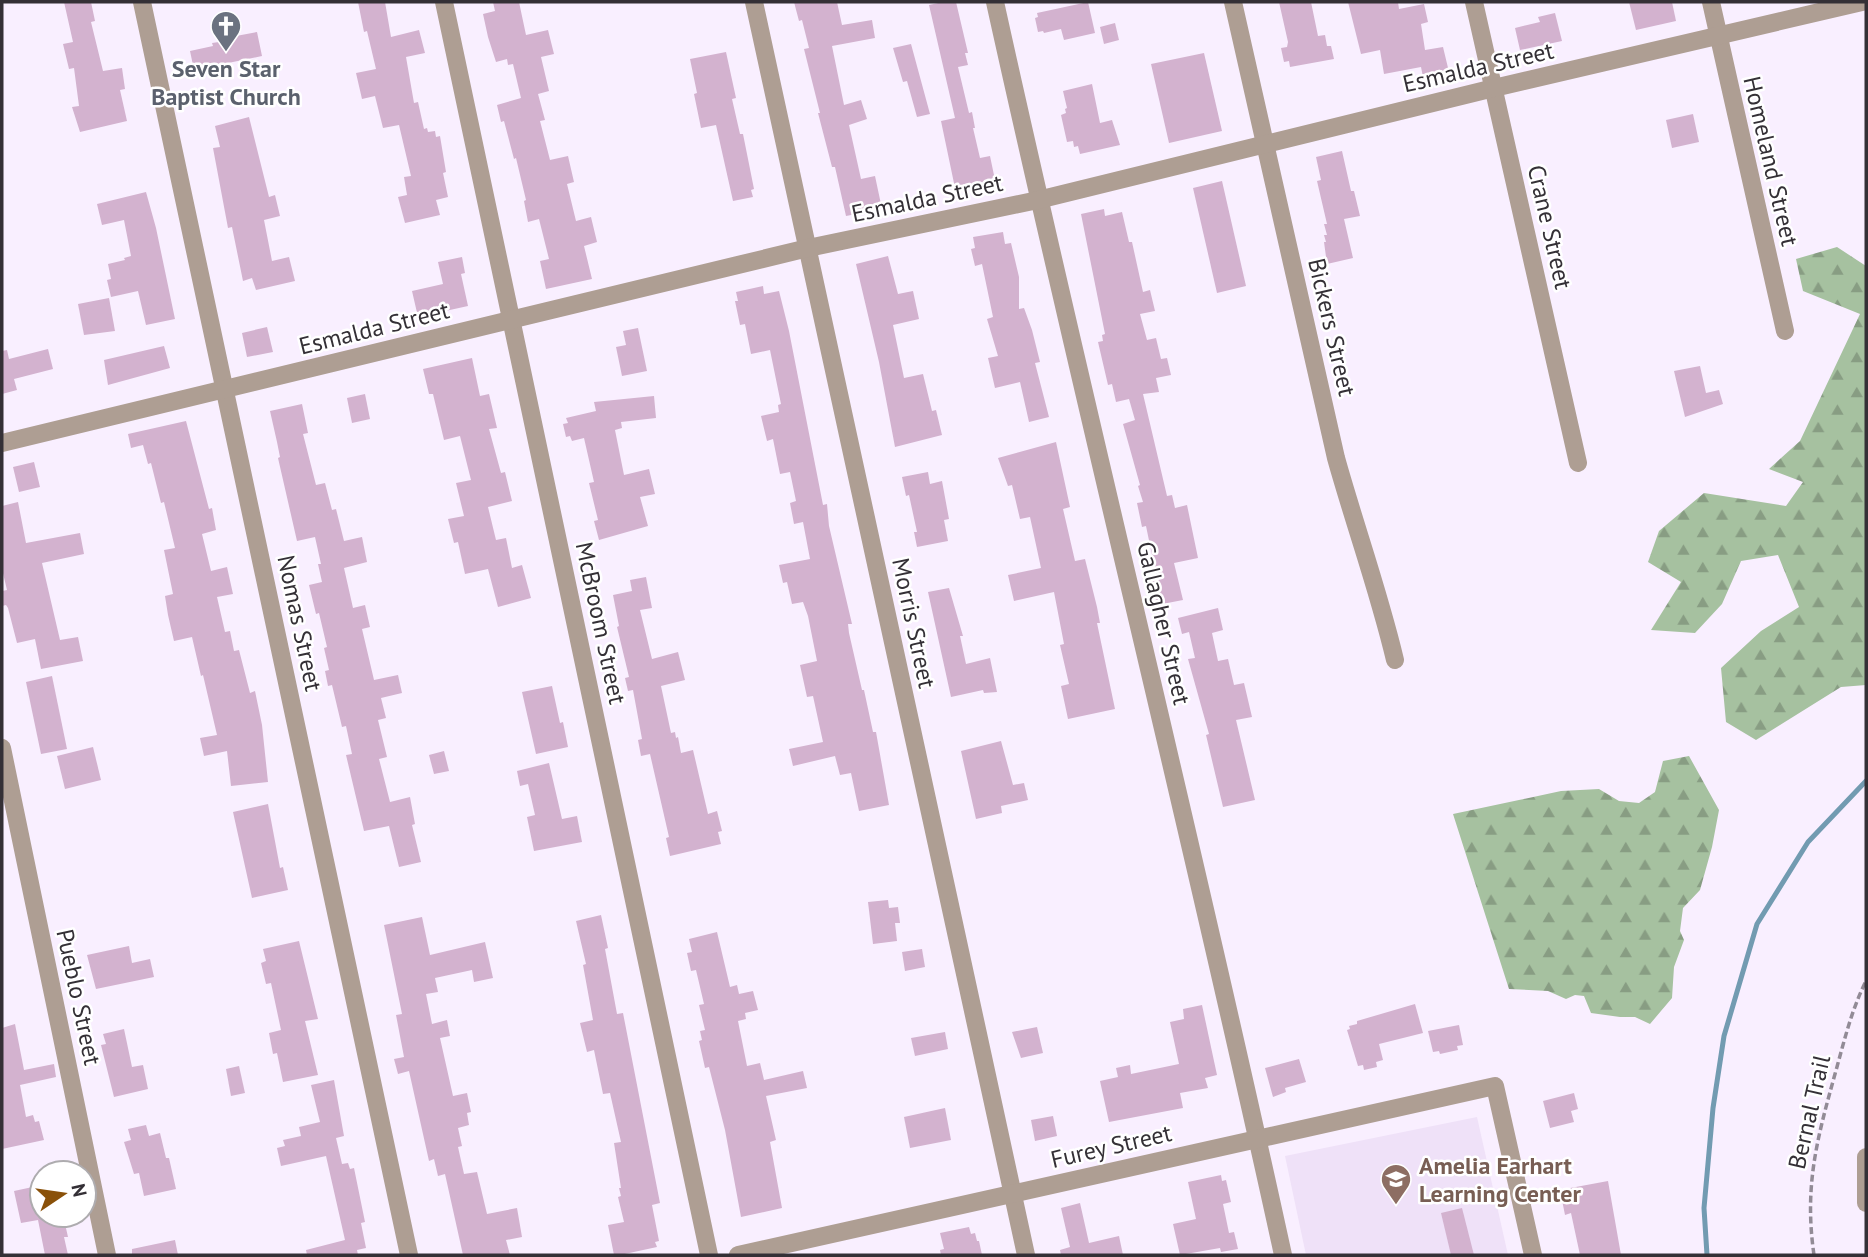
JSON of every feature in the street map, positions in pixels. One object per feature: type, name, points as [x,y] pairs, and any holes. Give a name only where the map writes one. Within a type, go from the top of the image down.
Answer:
[{"type":"street","name":"Nomas Street","points":[[142,2],[408,1255]]},
{"type":"street","name":"McBroom Street","points":[[444,2],[709,1255]]},
{"type":"street","name":"Morris Street","points":[[754,2],[1026,1255]]},
{"type":"street","name":"Gallagher Street","points":[[995,2],[1038,200],[1185,817],[1283,1255]]},
{"type":"street","name":"Bickers Street","points":[[1233,2],[1336,458],[1382,607],[1395,660]]},
{"type":"street","name":"Crane Street","points":[[1474,2],[1578,463]]},
{"type":"street","name":"Homeland Street","points":[[1710,2],[1785,331]]},
{"type":"street","name":"Esmalda Street","points":[[2,443],[808,248],[1038,200],[1494,88],[1862,2]]},
{"type":"street","name":"Pueblo Street","points":[[2,748],[107,1255]]},
{"type":"street","name":"Furey Street","points":[[738,1255],[1495,1086],[1533,1255]]},
{"type":"street","points":[[1866,1157],[1866,1197]]},
{"type":"path","name":"Bernal Trail","points":[[1814,1255],[1810,1204],[1814,1154],[1853,1010],[1866,981]]},
{"type":"shaded area","name":"Amelia Earhart Learning Center","points":[[1477,1117],[1508,1255],[1306,1255],[1285,1156]]},
{"type":"green space","points":[[1837,247],[1866,266],[1866,685],[1841,687],[1756,740],[1726,722],[1721,668],[1761,631],[1799,607],[1778,555],[1741,561],[1722,604],[1695,633],[1651,630],[1681,582],[1648,562],[1659,531],[1704,493],[1786,506],[1803,482],[1769,469],[1800,441],[1860,314],[1803,291],[1796,259]]},
{"type":"green space","points":[[1689,756],[1719,810],[1700,890],[1683,908],[1680,931],[1684,940],[1674,967],[1672,998],[1650,1024],[1635,1017],[1591,1013],[1584,996],[1575,995],[1566,999],[1548,991],[1509,989],[1453,814],[1561,791],[1599,789],[1619,801],[1639,803],[1655,792],[1663,761]]},
{"type":"building","points":[[64,2],[91,2],[95,21],[91,22],[103,71],[122,68],[125,89],[120,90],[127,121],[80,132],[72,107],[79,106],[74,68],[69,69],[63,44],[73,42]]},
{"type":"building","points":[[358,2],[385,2],[391,37],[419,30],[425,53],[406,57],[414,103],[418,102],[424,129],[427,128],[428,132],[435,131],[436,137],[440,136],[448,197],[436,200],[440,215],[405,223],[398,197],[407,195],[404,177],[411,176],[399,125],[383,128],[375,96],[362,99],[356,73],[376,69]]},
{"type":"building","points":[[493,2],[519,2],[526,35],[548,30],[554,54],[541,57],[549,91],[538,94],[545,120],[540,121],[550,160],[568,156],[574,182],[567,184],[576,221],[591,217],[597,242],[584,246],[592,279],[546,289],[540,261],[549,259],[539,219],[528,222],[516,158],[514,159],[497,105],[521,98],[513,64],[508,65],[507,59],[496,62],[488,37],[483,14],[495,11]]},
{"type":"building","points":[[794,2],[837,2],[842,25],[872,20],[875,38],[832,46],[844,105],[861,100],[867,119],[849,125],[861,179],[875,176],[882,209],[846,216],[835,167],[832,167],[818,113],[804,49],[809,48]]},
{"type":"building","points":[[956,2],[968,53],[965,53],[968,65],[958,67],[969,113],[972,112],[980,158],[990,156],[995,180],[955,188],[941,121],[955,118],[929,5]]},
{"type":"building","points":[[1088,2],[1095,33],[1064,40],[1061,29],[1038,32],[1035,18],[1038,17],[1037,13]]},
{"type":"building","points":[[1279,2],[1311,2],[1318,36],[1325,35],[1334,59],[1290,67],[1289,61],[1284,62],[1281,48],[1287,47],[1288,42]]},
{"type":"building","points":[[1348,2],[1398,2],[1399,9],[1424,4],[1428,22],[1421,24],[1425,50],[1443,47],[1449,72],[1423,77],[1421,67],[1384,74],[1380,50],[1361,54]]},
{"type":"building","points":[[1629,2],[1672,2],[1676,21],[1636,30]]},
{"type":"building","points":[[1555,13],[1562,41],[1520,50],[1515,28],[1540,22],[1538,17]]},
{"type":"building","points":[[1115,23],[1119,40],[1104,44],[1100,27]]},
{"type":"building","name":"Seven Star Baptist Church","points":[[257,32],[262,56],[194,70],[190,51],[213,46],[212,43],[219,42],[218,37]]},
{"type":"building","points":[[911,44],[930,114],[917,117],[907,81],[903,82],[893,48]]},
{"type":"building","points":[[726,52],[736,98],[732,99],[740,134],[743,134],[754,189],[751,190],[753,197],[733,201],[716,125],[701,128],[690,59]]},
{"type":"building","points":[[1204,53],[1222,131],[1169,143],[1151,64]]},
{"type":"building","points":[[1092,84],[1100,123],[1112,120],[1120,145],[1080,154],[1073,141],[1067,142],[1061,115],[1066,113],[1067,108],[1063,91]]},
{"type":"building","points":[[1693,114],[1699,142],[1672,148],[1666,120]]},
{"type":"building","points":[[249,117],[269,197],[275,195],[280,216],[264,220],[272,261],[289,257],[295,281],[256,290],[252,278],[243,281],[232,227],[228,228],[213,148],[220,147],[215,126]]},
{"type":"building","points":[[1342,151],[1360,216],[1344,219],[1353,258],[1327,264],[1324,235],[1327,235],[1324,224],[1327,224],[1317,181],[1321,180],[1316,157]]},
{"type":"building","points":[[1222,181],[1246,286],[1217,293],[1193,188]]},
{"type":"building","points":[[146,192],[175,319],[146,325],[138,291],[111,297],[107,280],[111,279],[108,264],[131,256],[124,220],[102,225],[97,204]]},
{"type":"building","points":[[1104,209],[1105,216],[1122,212],[1143,292],[1150,290],[1155,311],[1140,314],[1147,340],[1156,338],[1161,359],[1167,358],[1171,375],[1156,378],[1159,392],[1143,394],[1167,496],[1172,495],[1175,508],[1187,505],[1198,558],[1174,563],[1183,600],[1157,605],[1151,580],[1157,579],[1146,526],[1142,527],[1137,503],[1143,502],[1138,486],[1140,485],[1123,424],[1135,420],[1129,399],[1116,402],[1112,384],[1108,385],[1098,342],[1103,341],[1102,335],[1105,334],[1081,214]]},
{"type":"building","points":[[1003,232],[1005,244],[1011,243],[1019,277],[1019,309],[1024,308],[1032,330],[1040,362],[1035,363],[1049,417],[1029,422],[1020,382],[995,388],[988,358],[998,356],[987,319],[993,317],[982,264],[975,266],[971,249],[975,248],[973,237]]},
{"type":"building","points":[[888,256],[898,294],[913,291],[919,319],[893,325],[904,378],[923,374],[932,411],[936,410],[942,435],[895,447],[856,264]]},
{"type":"building","points":[[462,257],[465,273],[461,274],[468,306],[418,317],[412,291],[443,284],[438,262]]},
{"type":"building","points":[[763,286],[764,294],[779,291],[789,331],[823,505],[827,504],[829,526],[852,624],[848,624],[849,633],[873,732],[876,732],[889,805],[859,811],[851,773],[840,775],[835,756],[793,766],[789,749],[823,742],[813,696],[807,697],[800,665],[817,661],[808,616],[803,602],[792,604],[787,582],[783,583],[779,565],[810,559],[803,522],[794,524],[790,503],[796,501],[790,472],[780,474],[773,439],[767,441],[761,416],[779,412],[778,405],[781,404],[770,350],[751,354],[745,324],[740,325],[735,301],[738,301],[736,292]]},
{"type":"building","points":[[109,298],[115,331],[84,335],[78,304]]},
{"type":"building","points":[[267,327],[273,352],[247,357],[242,333]]},
{"type":"building","points":[[638,328],[647,371],[622,376],[616,347],[626,345],[623,331]]},
{"type":"building","points":[[164,346],[170,368],[108,385],[104,360]]},
{"type":"building","points":[[48,349],[53,369],[14,379],[17,390],[2,394],[2,351],[7,350],[9,359]]},
{"type":"building","points":[[472,358],[480,396],[489,394],[497,428],[489,429],[501,473],[505,472],[512,501],[488,507],[496,540],[506,538],[512,568],[522,565],[531,598],[498,607],[488,569],[465,574],[458,542],[454,543],[448,519],[464,516],[456,483],[471,480],[460,436],[444,440],[433,394],[429,394],[423,369]]},
{"type":"building","points":[[1700,366],[1706,393],[1719,390],[1723,404],[1685,417],[1674,371]]},
{"type":"building","points":[[365,394],[370,419],[352,423],[347,398]]},
{"type":"building","points":[[654,396],[656,418],[621,422],[622,428],[615,430],[624,475],[649,469],[655,494],[640,497],[648,526],[599,540],[594,521],[598,520],[589,483],[594,482],[584,438],[572,441],[570,436],[566,437],[563,424],[568,423],[566,418],[596,411],[594,402]]},
{"type":"building","points":[[302,404],[308,433],[303,434],[316,485],[325,483],[332,510],[336,509],[344,541],[362,537],[367,562],[344,568],[353,608],[365,605],[370,627],[362,629],[374,680],[398,675],[402,693],[381,698],[386,718],[378,720],[387,757],[379,759],[390,802],[410,797],[415,824],[412,825],[421,862],[399,867],[389,826],[364,831],[346,755],[352,754],[346,726],[342,727],[332,685],[328,686],[325,671],[329,670],[324,648],[327,647],[309,585],[322,582],[315,537],[297,541],[270,411]]},
{"type":"building","points":[[186,421],[216,530],[202,534],[211,571],[227,567],[233,594],[217,597],[225,632],[230,631],[234,651],[239,650],[250,693],[255,691],[262,725],[268,782],[231,786],[227,751],[204,756],[200,738],[217,735],[203,675],[201,676],[192,637],[174,641],[168,615],[165,596],[173,594],[164,550],[175,548],[151,463],[148,464],[143,445],[131,448],[128,434]]},
{"type":"building","points":[[1056,442],[1070,507],[1063,509],[1075,561],[1085,559],[1097,607],[1100,623],[1097,623],[1115,709],[1068,719],[1061,686],[1069,684],[1060,645],[1064,644],[1054,592],[1014,601],[1008,575],[1041,568],[1030,517],[1020,519],[1012,485],[1008,486],[998,458]]},
{"type":"building","points":[[34,462],[40,487],[19,492],[13,467]]},
{"type":"building","points":[[928,472],[930,484],[942,481],[949,519],[944,520],[948,541],[917,547],[914,532],[917,532],[902,477]]},
{"type":"building","points":[[18,502],[26,543],[80,533],[84,554],[42,563],[60,640],[78,637],[83,661],[41,669],[35,639],[17,643],[8,608],[6,605],[2,606],[2,591],[7,590],[2,569],[2,506]]},
{"type":"building","points":[[646,577],[652,608],[640,610],[652,659],[678,652],[685,680],[661,686],[671,733],[675,732],[676,738],[678,737],[681,753],[693,750],[708,814],[717,811],[722,831],[718,832],[721,844],[670,856],[666,838],[669,837],[650,754],[641,756],[638,740],[642,739],[633,690],[628,691],[625,678],[629,677],[617,627],[619,626],[613,595],[632,591],[630,580]]},
{"type":"building","points":[[949,588],[963,636],[960,636],[966,664],[990,658],[997,692],[984,693],[983,690],[951,697],[928,592]]},
{"type":"building","points":[[1218,608],[1223,630],[1212,633],[1218,661],[1228,659],[1234,685],[1244,683],[1252,717],[1236,720],[1255,800],[1223,807],[1206,735],[1209,734],[1188,659],[1195,658],[1189,632],[1182,634],[1178,618]]},
{"type":"building","points":[[52,676],[67,749],[41,754],[26,682]]},
{"type":"building","points":[[552,686],[568,747],[536,754],[522,692]]},
{"type":"building","points":[[1001,741],[1013,785],[1024,783],[1028,800],[1001,806],[1002,813],[976,819],[961,751]]},
{"type":"building","points":[[93,747],[101,780],[65,789],[57,756]]},
{"type":"building","points":[[444,751],[449,771],[434,774],[429,755]]},
{"type":"building","points":[[549,763],[562,819],[577,816],[582,842],[534,851],[527,817],[535,815],[528,784],[520,786],[517,771]]},
{"type":"building","points":[[268,804],[280,868],[283,867],[288,890],[252,898],[233,812]]},
{"type":"building","points":[[888,900],[889,908],[898,907],[900,923],[895,923],[897,941],[873,944],[868,902]]},
{"type":"building","points":[[601,915],[617,1014],[623,1013],[660,1203],[652,1205],[659,1241],[655,1242],[657,1247],[620,1255],[614,1255],[608,1225],[624,1222],[618,1197],[621,1196],[621,1188],[614,1143],[621,1142],[610,1093],[603,1094],[594,1050],[587,1052],[580,1023],[593,1020],[583,965],[586,964],[576,921]]},
{"type":"building","points":[[422,917],[430,955],[485,942],[493,978],[474,982],[472,970],[435,978],[438,992],[426,994],[432,1024],[447,1020],[450,1036],[440,1038],[453,1096],[467,1093],[471,1112],[467,1113],[469,1125],[458,1128],[462,1146],[458,1147],[464,1174],[477,1172],[487,1214],[517,1208],[522,1237],[506,1240],[510,1255],[463,1255],[445,1174],[438,1176],[434,1159],[429,1161],[409,1071],[398,1074],[394,1059],[404,1057],[396,1015],[402,1014],[384,925]]},
{"type":"building","points":[[717,932],[730,987],[737,985],[739,994],[753,991],[758,1010],[745,1013],[746,1019],[738,1021],[747,1066],[760,1063],[764,1080],[803,1071],[807,1088],[766,1096],[776,1140],[770,1142],[782,1208],[741,1217],[725,1130],[709,1067],[705,1068],[699,1041],[702,1040],[700,1031],[705,1030],[699,1005],[704,1004],[696,970],[691,971],[687,953],[692,952],[689,939]]},
{"type":"building","points":[[299,941],[318,1019],[305,1021],[318,1075],[283,1082],[277,1053],[273,1054],[269,1033],[281,1030],[271,983],[266,984],[261,963],[266,961],[263,949]]},
{"type":"building","points":[[129,946],[132,963],[150,959],[154,977],[96,989],[87,955]]},
{"type":"building","points":[[922,949],[925,967],[905,971],[902,952]]},
{"type":"building","points":[[1415,1004],[1423,1033],[1379,1044],[1383,1060],[1376,1062],[1377,1067],[1364,1070],[1363,1065],[1358,1066],[1347,1030],[1350,1029],[1349,1026],[1357,1024],[1357,1021]]},
{"type":"building","points":[[1202,1005],[1217,1075],[1205,1078],[1208,1088],[1180,1093],[1183,1108],[1109,1122],[1100,1081],[1118,1077],[1116,1068],[1130,1065],[1131,1074],[1179,1064],[1170,1022],[1184,1019],[1183,1009]]},
{"type":"building","points":[[15,1024],[24,1070],[54,1064],[56,1077],[20,1085],[26,1117],[33,1115],[35,1122],[39,1121],[44,1140],[2,1149],[2,1028]]},
{"type":"building","points":[[1459,1025],[1463,1045],[1457,1046],[1458,1050],[1440,1054],[1439,1051],[1433,1052],[1428,1031]]},
{"type":"building","points":[[1037,1027],[1043,1053],[1021,1058],[1012,1032]]},
{"type":"building","points":[[124,1029],[132,1067],[143,1065],[148,1089],[114,1097],[101,1045],[106,1044],[103,1034]]},
{"type":"building","points":[[945,1032],[948,1049],[915,1056],[911,1038]]},
{"type":"building","points":[[1299,1059],[1306,1082],[1285,1088],[1286,1092],[1273,1097],[1265,1068]]},
{"type":"building","points":[[239,1066],[245,1093],[231,1096],[226,1069]]},
{"type":"building","points":[[334,1080],[344,1136],[336,1138],[342,1164],[348,1163],[350,1169],[354,1168],[365,1222],[361,1223],[366,1248],[357,1250],[358,1255],[307,1255],[306,1250],[345,1240],[326,1156],[281,1166],[277,1148],[285,1146],[283,1140],[301,1136],[299,1127],[320,1122],[311,1085]]},
{"type":"building","points":[[1574,1093],[1578,1109],[1571,1111],[1574,1122],[1550,1128],[1543,1101]]},
{"type":"building","points":[[945,1108],[951,1140],[910,1148],[904,1117]]},
{"type":"building","points":[[1053,1116],[1057,1136],[1035,1141],[1031,1120]]},
{"type":"building","points":[[146,1125],[149,1136],[160,1133],[176,1189],[144,1196],[139,1173],[134,1174],[124,1142],[131,1140],[128,1129]]},
{"type":"building","points":[[1221,1175],[1222,1181],[1226,1180],[1231,1202],[1223,1204],[1229,1233],[1234,1232],[1238,1249],[1221,1252],[1220,1248],[1180,1255],[1173,1224],[1196,1219],[1188,1182]]},
{"type":"building","points":[[1608,1181],[1621,1255],[1580,1255],[1571,1213],[1565,1215],[1562,1200],[1567,1199],[1565,1189]]},
{"type":"building","points":[[28,1188],[28,1222],[21,1223],[14,1191]]},
{"type":"building","points":[[1080,1203],[1089,1243],[1119,1236],[1123,1255],[1061,1255],[1060,1250],[1070,1247],[1061,1208]]},
{"type":"building","points":[[1462,1208],[1474,1255],[1451,1255],[1441,1213]]},
{"type":"building","points":[[969,1227],[971,1234],[975,1233],[979,1241],[982,1255],[941,1255],[940,1250],[944,1249],[940,1233]]},
{"type":"building","points":[[40,1229],[66,1229],[68,1237],[64,1237],[68,1255],[45,1255]]},
{"type":"building","points":[[175,1240],[178,1255],[132,1255],[132,1249]]},
{"type":"waterway","points":[[1707,1255],[1704,1208],[1713,1108],[1724,1036],[1757,924],[1808,842],[1866,781]]},
{"type":"place","name":"Seven Star Baptist Church","points":[[226,53]]},
{"type":"place","name":"Amelia Earhart Learning Center","points":[[1396,1206]]}]
